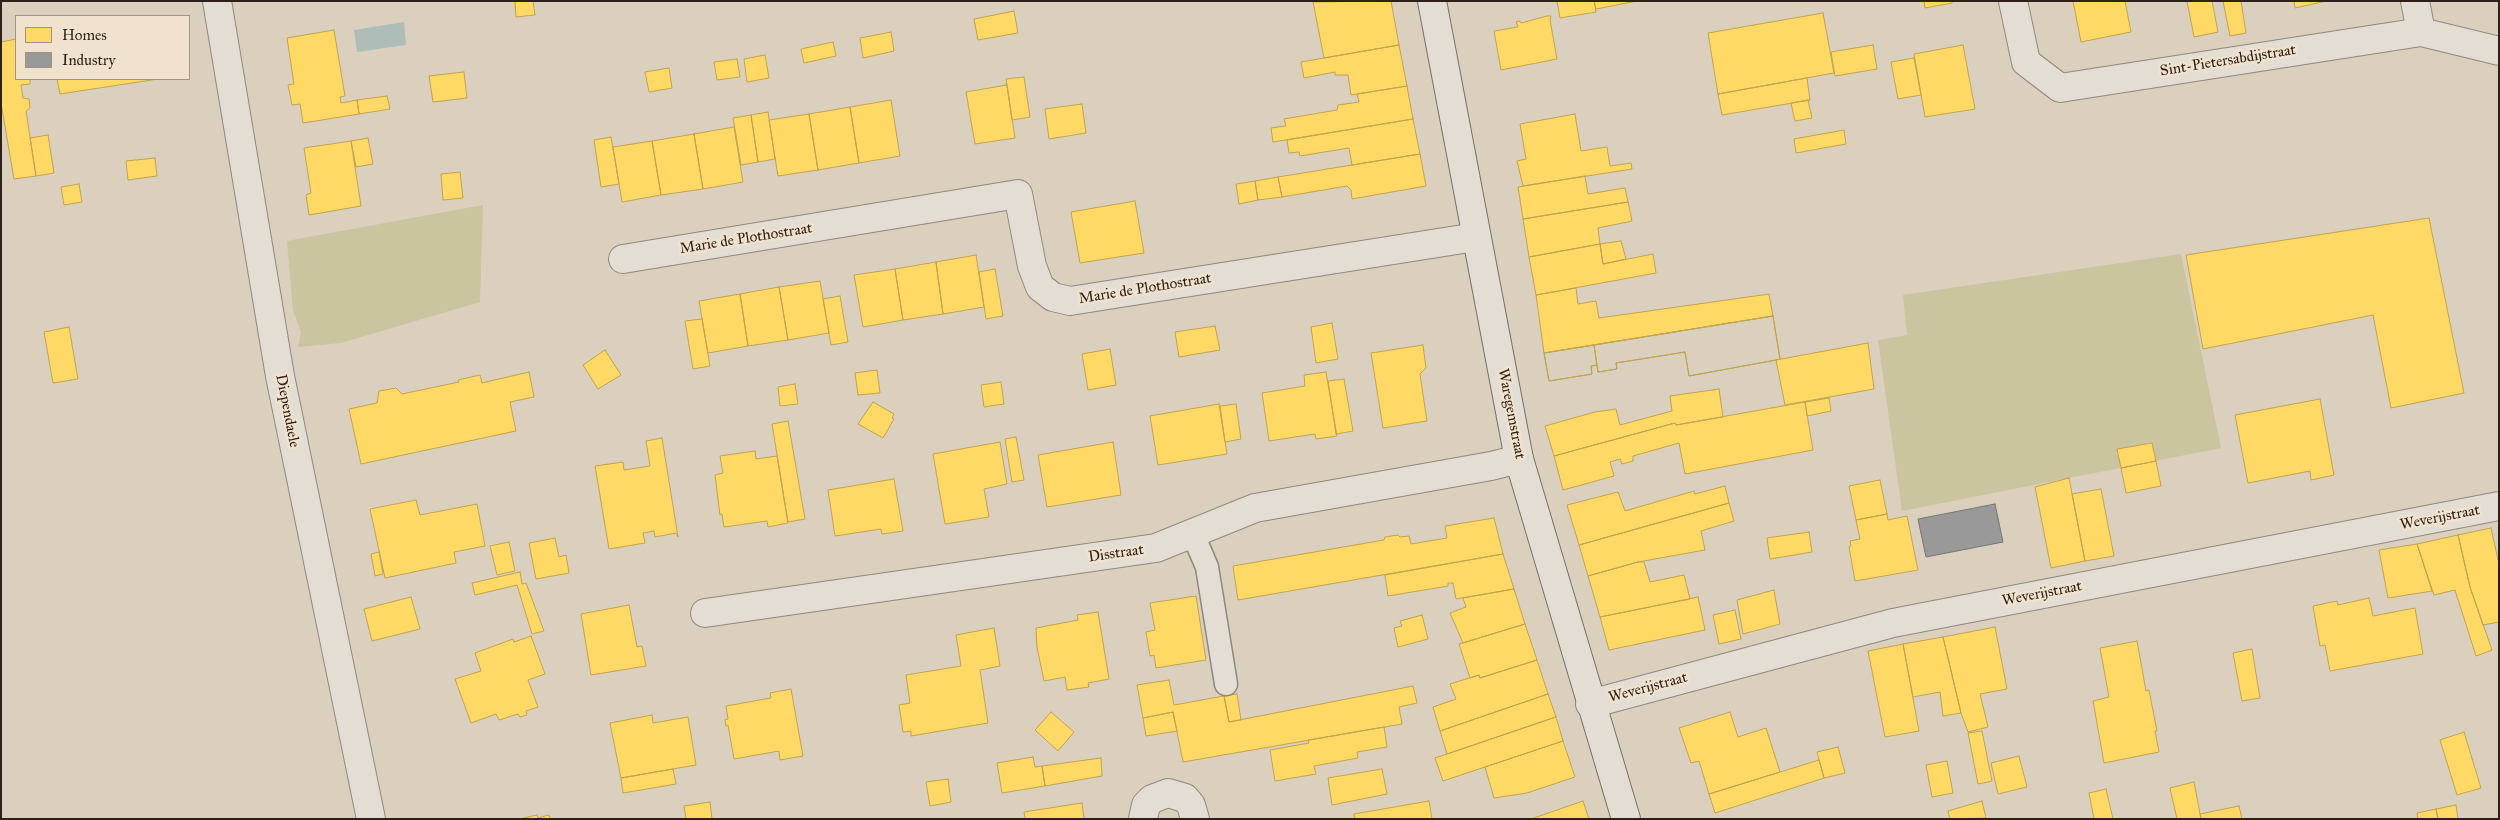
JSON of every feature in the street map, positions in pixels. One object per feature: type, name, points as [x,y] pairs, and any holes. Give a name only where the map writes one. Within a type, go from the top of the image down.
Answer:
[{"type":"street","name":"Diependaele","points":[[217,1],[280,376],[371,819]]},
{"type":"street","name":"Waregemstraat","points":[[1432,1],[1519,459],[1590,704],[1626,819]]},
{"type":"street","name":"Sint-Pietersabdijstraat","points":[[2013,1],[2026,62],[2060,88],[2421,32],[2499,51]]},
{"type":"street","points":[[2415,1],[2421,32]]},
{"type":"street","name":"Marie de Plothostraat","points":[[623,259],[1018,194],[1032,266],[1040,287],[1052,296],[1070,301],[1476,237]]},
{"type":"street","name":"Disstraat","points":[[705,613],[1156,548],[1255,508],[1491,466],[1519,459]]},
{"type":"street","name":"Weverijstraat","points":[[1590,704],[1894,623],[2499,506]]},
{"type":"street","points":[[1143,819],[1146,805],[1152,799],[1168,793],[1185,798],[1191,805],[1194,819]]},
{"type":"lane","points":[[1192,532],[1207,567],[1226,684]]},
{"type":"shaded area","points":[[404,22],[406,45],[357,52],[354,30]]},
{"type":"shaded area","points":[[483,205],[480,302],[341,343],[298,347],[301,332],[293,311],[287,241]]},
{"type":"shaded area","points":[[2181,254],[2221,448],[1902,511],[1878,340],[1907,335],[1903,295]]},
{"type":"building: Homes","points":[[515,1],[533,1],[535,15],[516,17]]},
{"type":"building: Homes","points":[[1391,1],[1399,45],[1324,58],[1313,2]]},
{"type":"building: Homes","points":[[1557,1],[1594,1],[1596,12],[1560,18]]},
{"type":"building: Homes","points":[[1594,1],[1637,1],[1596,9]]},
{"type":"building: Homes","points":[[1924,1],[1952,1],[1952,3],[1925,8]]},
{"type":"building: Homes","points":[[2073,1],[2125,1],[2131,32],[2081,42]]},
{"type":"building: Homes","points":[[2187,1],[2212,1],[2218,32],[2194,37]]},
{"type":"building: Homes","points":[[2223,1],[2241,1],[2246,33],[2230,36]]},
{"type":"building: Homes","points":[[2294,1],[2326,1],[2295,8]]},
{"type":"building: Homes","points":[[1014,11],[1018,33],[978,40],[974,19]]},
{"type":"building: Homes","points":[[1823,13],[1834,73],[1718,94],[1708,33]]},
{"type":"building: Homes","points":[[1551,16],[1550,20],[1557,59],[1501,70],[1494,31],[1518,27],[1516,22],[1520,21],[1521,23]]},
{"type":"building: Homes","points":[[334,30],[345,96],[340,97],[341,103],[357,100],[359,114],[303,123],[300,104],[292,105],[288,85],[294,84],[287,38]]},
{"type":"building: Homes","points":[[891,32],[894,51],[863,58],[860,38]]},
{"type":"building: Homes","points":[[15,39],[15,80],[30,80],[30,84],[21,85],[23,98],[29,99],[30,108],[26,111],[36,176],[14,179],[1,103],[1,42]]},
{"type":"building: Homes","points":[[833,42],[836,56],[804,63],[801,49]]},
{"type":"building: Homes","points":[[1399,45],[1407,86],[1351,95],[1348,75],[1335,75],[1335,72],[1304,78],[1301,62]]},
{"type":"building: Homes","points":[[1873,45],[1877,69],[1835,76],[1831,52]]},
{"type":"building: Homes","points":[[1963,45],[1975,109],[1925,117],[1914,54]]},
{"type":"building: Homes","points":[[765,55],[769,78],[747,82],[744,59]]},
{"type":"building: Homes","points":[[1914,58],[1921,95],[1898,99],[1891,62]]},
{"type":"building: Homes","points":[[737,59],[740,77],[717,80],[714,62]]},
{"type":"building: Homes","points":[[669,68],[672,88],[649,92],[645,72]]},
{"type":"building: Homes","points":[[464,72],[467,98],[433,102],[429,76]]},
{"type":"building: Homes","points":[[1024,77],[1030,117],[1012,120],[1006,79]]},
{"type":"building: Homes","points":[[1807,78],[1810,100],[1722,115],[1718,94]]},
{"type":"building: Homes","points":[[57,80],[151,80],[60,94]]},
{"type":"building: Homes","points":[[1007,85],[1015,138],[975,144],[966,92]]},
{"type":"building: Homes","points":[[1407,86],[1413,119],[1273,142],[1271,128],[1286,126],[1284,119],[1337,110],[1338,105],[1359,102],[1357,94]]},
{"type":"building: Homes","points":[[387,96],[390,109],[359,114],[357,100]]},
{"type":"building: Homes","points":[[891,100],[900,156],[859,163],[850,107]]},
{"type":"building: Homes","points":[[1808,100],[1812,118],[1795,121],[1791,103]]},
{"type":"building: Homes","points":[[1082,104],[1086,133],[1049,139],[1045,109]]},
{"type":"building: Homes","points":[[850,107],[859,163],[818,170],[809,114]]},
{"type":"building: Homes","points":[[768,112],[775,159],[758,162],[751,115]]},
{"type":"building: Homes","points":[[809,114],[818,170],[778,176],[769,120]]},
{"type":"building: Homes","points":[[1575,114],[1581,151],[1607,147],[1610,166],[1631,163],[1632,169],[1523,186],[1517,161],[1526,159],[1520,124]]},
{"type":"building: Homes","points":[[751,115],[758,162],[741,165],[733,118]]},
{"type":"building: Homes","points":[[1413,119],[1420,154],[1352,165],[1349,148],[1300,156],[1299,152],[1289,153],[1287,140]]},
{"type":"building: Homes","points":[[734,127],[743,182],[703,189],[694,134]]},
{"type":"building: Homes","points":[[1844,130],[1846,144],[1796,153],[1794,139]]},
{"type":"building: Homes","points":[[694,134],[703,189],[661,195],[652,141]]},
{"type":"building: Homes","points":[[48,135],[54,173],[36,176],[30,138]]},
{"type":"building: Homes","points":[[611,137],[619,184],[601,187],[594,140]]},
{"type":"building: Homes","points":[[368,138],[373,164],[356,167],[351,141]]},
{"type":"building: Homes","points":[[351,141],[361,206],[309,215],[306,195],[311,193],[304,148]]},
{"type":"building: Homes","points":[[652,141],[661,195],[622,202],[613,147]]},
{"type":"building: Homes","points":[[1420,154],[1426,186],[1352,199],[1351,190],[1347,186],[1282,197],[1278,177]]},
{"type":"building: Homes","points":[[155,158],[157,176],[128,180],[126,161]]},
{"type":"building: Homes","points":[[460,172],[463,198],[443,200],[441,174]]},
{"type":"building: Homes","points":[[1585,176],[1588,194],[1625,188],[1628,202],[1523,219],[1518,187]]},
{"type":"building: Homes","points":[[1278,177],[1282,197],[1258,200],[1255,181]]},
{"type":"building: Homes","points":[[1255,181],[1258,200],[1239,204],[1236,184]]},
{"type":"building: Homes","points":[[79,184],[82,202],[64,205],[61,187]]},
{"type":"building: Homes","points":[[1135,201],[1144,253],[1080,263],[1071,212]]},
{"type":"building: Homes","points":[[1628,202],[1632,221],[1598,228],[1600,244],[1529,257],[1523,219]]},
{"type":"building: Homes","points":[[2429,218],[2464,393],[2391,408],[2373,315],[2203,349],[2186,255]]},
{"type":"building: Homes","points":[[1621,241],[1626,259],[1603,264],[1600,244]]},
{"type":"building: Homes","points":[[1600,244],[1603,264],[1653,254],[1656,273],[1536,295],[1529,257]]},
{"type":"building: Homes","points":[[976,255],[984,307],[943,314],[936,262]]},
{"type":"building: Homes","points":[[936,262],[943,314],[903,320],[895,269]]},
{"type":"building: Homes","points":[[895,269],[903,320],[863,327],[854,275]]},
{"type":"building: Homes","points":[[995,269],[1003,316],[986,319],[979,272]]},
{"type":"building: Homes","points":[[820,281],[829,333],[788,340],[779,287]]},
{"type":"building: Homes","points":[[779,287],[788,340],[748,346],[740,294]]},
{"type":"building: Homes","points":[[1576,288],[1578,304],[1596,301],[1599,318],[1769,294],[1773,316],[1544,353],[1536,295]]},
{"type":"building: Homes","points":[[740,294],[748,346],[708,353],[699,301]]},
{"type":"building: Homes","points":[[840,296],[848,342],[831,345],[823,299]]},
{"type":"building: Homes","points":[[1773,316],[1780,359],[1689,376],[1685,352],[1616,363],[1617,369],[1598,372],[1597,365],[1591,366],[1592,374],[1549,381],[1544,353]]},
{"type":"building: Homes","points":[[1773,316],[1780,359],[1689,376],[1685,352],[1616,363],[1617,369],[1598,372],[1594,345]]},
{"type":"building: Homes","points":[[702,319],[710,366],[693,369],[685,321]]},
{"type":"building: Homes","points":[[1332,323],[1338,359],[1316,363],[1311,327]]},
{"type":"building: Homes","points":[[1215,326],[1220,350],[1179,357],[1175,332]]},
{"type":"building: Homes","points":[[69,327],[78,379],[53,383],[44,332]]},
{"type":"building: Homes","points":[[1868,343],[1874,389],[1785,405],[1776,360]]},
{"type":"building: Homes","points":[[1423,345],[1426,368],[1420,374],[1427,421],[1383,428],[1371,353]]},
{"type":"building: Homes","points":[[1594,345],[1597,365],[1591,366],[1592,374],[1549,381],[1544,353]]},
{"type":"building: Homes","points":[[1110,349],[1116,385],[1088,390],[1082,354]]},
{"type":"building: Homes","points":[[605,350],[621,375],[598,389],[583,365]]},
{"type":"building: Homes","points":[[877,370],[880,393],[858,395],[855,373]]},
{"type":"building: Homes","points":[[529,372],[534,397],[510,402],[516,431],[361,464],[349,409],[377,403],[379,391],[396,388],[402,394],[459,382],[458,380],[480,375],[482,383]]},
{"type":"building: Homes","points":[[1326,372],[1337,436],[1316,439],[1315,434],[1269,441],[1262,393],[1305,386],[1304,375]]},
{"type":"building: Homes","points":[[1344,379],[1353,431],[1336,434],[1328,381]]},
{"type":"building: Homes","points":[[1001,382],[1004,404],[984,407],[981,385]]},
{"type":"building: Homes","points":[[795,384],[798,404],[780,406],[778,387]]},
{"type":"building: Homes","points":[[1719,389],[1723,417],[1676,425],[1675,423],[1554,456],[1545,426],[1595,412],[1616,409],[1620,425],[1672,411],[1670,396]]},
{"type":"building: Homes","points":[[1829,398],[1831,411],[1807,416],[1805,402]]},
{"type":"building: Homes","points":[[2320,399],[2334,475],[2311,480],[2310,471],[2248,483],[2235,415]]},
{"type":"building: Homes","points":[[873,402],[894,414],[892,418],[894,419],[883,438],[858,424]]},
{"type":"building: Homes","points":[[1805,402],[1813,450],[1685,474],[1679,443],[1633,456],[1633,461],[1622,464],[1620,459],[1610,462],[1614,476],[1563,490],[1554,456],[1675,423],[1676,425]]},
{"type":"building: Homes","points":[[1219,404],[1227,454],[1158,465],[1150,416]]},
{"type":"building: Homes","points":[[1236,404],[1241,439],[1225,442],[1220,406]]},
{"type":"building: Homes","points":[[788,421],[805,519],[788,522],[772,424]]},
{"type":"building: Homes","points":[[1016,437],[1024,480],[1012,482],[1005,439]]},
{"type":"building: Homes","points":[[662,438],[678,537],[676,533],[655,537],[654,531],[643,533],[645,543],[609,549],[595,466],[623,462],[624,470],[650,466],[646,441]]},
{"type":"building: Homes","points":[[1000,442],[1007,484],[984,489],[989,517],[945,524],[933,454]]},
{"type":"building: Homes","points":[[1113,442],[1121,495],[1047,507],[1038,455]]},
{"type":"building: Homes","points":[[2152,443],[2156,461],[2121,468],[2117,449]]},
{"type":"building: Homes","points":[[755,451],[756,459],[777,456],[788,523],[768,527],[767,521],[724,527],[722,514],[720,515],[715,475],[723,473],[720,456]]},
{"type":"building: Homes","points":[[2156,461],[2161,486],[2126,493],[2121,468]]},
{"type":"building: Homes","points":[[2069,478],[2085,561],[2051,568],[2035,487]]},
{"type":"building: Homes","points":[[894,479],[903,531],[882,534],[881,529],[835,536],[828,490]]},
{"type":"building: Homes","points":[[1880,480],[1887,514],[1856,520],[1849,486]]},
{"type":"building: Homes","points":[[1725,486],[1729,503],[1579,545],[1567,505],[1618,492],[1625,511],[1694,491],[1695,494]]},
{"type":"building: Homes","points":[[2101,489],[2114,556],[2085,561],[2072,494]]},
{"type":"building: Homes","points":[[416,500],[420,515],[477,504],[485,546],[454,552],[456,563],[385,578],[370,509]]},
{"type":"building: Homes","points":[[1729,503],[1734,521],[1701,531],[1705,550],[1638,562],[1588,576],[1579,545]]},
{"type":"building: Homes","points":[[1887,514],[1888,520],[1907,516],[1918,570],[1855,581],[1849,547],[1851,546],[1850,541],[1860,539],[1856,520]]},
{"type":"building: Homes","points":[[1494,518],[1503,554],[1238,600],[1233,566],[1384,540],[1385,537],[1398,535],[1400,537],[1409,536],[1411,544],[1447,538],[1445,526]]},
{"type":"building: Homes","points":[[2491,528],[2499,564],[2499,622],[2483,625],[2470,587],[2458,535]]},
{"type":"building: Homes","points":[[1809,532],[1812,552],[1770,559],[1767,538]]},
{"type":"building: Homes","points":[[2458,535],[2470,587],[2492,650],[2476,656],[2455,590],[2434,595],[2417,544]]},
{"type":"building: Homes","points":[[555,538],[559,557],[566,555],[569,573],[536,579],[529,543]]},
{"type":"building: Homes","points":[[509,542],[515,571],[497,575],[490,546]]},
{"type":"building: Homes","points":[[2417,544],[2432,591],[2388,598],[2379,550]]},
{"type":"building: Homes","points":[[379,552],[383,574],[375,576],[371,554]]},
{"type":"building: Homes","points":[[1503,554],[1514,589],[1456,599],[1453,583],[1448,583],[1448,586],[1388,596],[1385,575]]},
{"type":"building: Homes","points":[[1644,562],[1650,582],[1684,575],[1690,599],[1600,617],[1588,576]]},
{"type":"building: Homes","points":[[520,572],[522,584],[526,583],[544,631],[532,634],[517,585],[475,595],[472,583]]},
{"type":"building: Homes","points":[[1514,589],[1525,624],[1463,643],[1450,613],[1466,607],[1463,598]]},
{"type":"building: Homes","points":[[1774,590],[1780,624],[1743,634],[1737,600]]},
{"type":"building: Homes","points":[[1196,596],[1206,660],[1156,668],[1154,655],[1150,656],[1146,632],[1155,630],[1150,603]]},
{"type":"building: Homes","points":[[411,597],[420,629],[372,641],[364,609]]},
{"type":"building: Homes","points":[[1698,597],[1705,630],[1609,650],[1600,617]]},
{"type":"building: Homes","points":[[2369,598],[2373,616],[2415,608],[2423,654],[2330,671],[2325,645],[2320,646],[2313,606],[2337,601],[2338,605]]},
{"type":"building: Homes","points":[[629,605],[637,647],[642,646],[646,666],[591,675],[581,614]]},
{"type":"building: Homes","points":[[1735,610],[1741,639],[1719,644],[1713,615]]},
{"type":"building: Homes","points":[[1098,612],[1109,679],[1088,683],[1089,687],[1067,690],[1065,677],[1044,681],[1037,647],[1036,628],[1078,620],[1077,615]]},
{"type":"building: Homes","points":[[1422,615],[1428,639],[1398,647],[1394,628],[1402,626],[1400,621]]},
{"type":"building: Homes","points":[[1525,624],[1537,660],[1480,678],[1479,675],[1470,678],[1459,644]]},
{"type":"building: Homes","points":[[1995,627],[2007,689],[1980,694],[1988,727],[1968,732],[1961,713],[1943,637]]},
{"type":"building: Homes","points":[[994,628],[1000,666],[980,670],[988,723],[911,736],[911,731],[903,732],[899,705],[910,703],[906,675],[961,666],[956,635]]},
{"type":"building: Homes","points":[[531,636],[545,674],[528,680],[538,707],[526,711],[527,715],[520,717],[518,714],[499,720],[496,714],[471,723],[455,679],[481,671],[475,653],[513,639],[514,642]]},
{"type":"building: Homes","points":[[1943,637],[1961,713],[1943,716],[1940,692],[1913,697],[1903,644]]},
{"type":"building: Homes","points":[[2137,641],[2146,691],[2149,690],[2159,752],[2104,763],[2093,701],[2109,697],[2100,648]]},
{"type":"building: Homes","points":[[1903,644],[1919,731],[1885,737],[1868,651]]},
{"type":"building: Homes","points":[[2252,649],[2260,698],[2242,701],[2233,653]]},
{"type":"building: Homes","points":[[1537,660],[1548,694],[1440,731],[1433,707],[1456,699],[1450,684],[1479,675],[1480,678]]},
{"type":"building: Homes","points":[[1169,680],[1174,705],[1224,696],[1229,722],[1413,686],[1417,703],[1399,707],[1402,724],[1183,762],[1173,712],[1143,718],[1137,685]]},
{"type":"building: Homes","points":[[791,689],[803,756],[780,760],[779,751],[734,759],[728,725],[726,726],[725,720],[728,719],[726,706],[771,698],[770,693]]},
{"type":"building: Homes","points":[[1237,694],[1241,720],[1229,722],[1224,696]]},
{"type":"building: Homes","points":[[1548,694],[1556,717],[1447,754],[1440,731]]},
{"type":"building: Homes","points":[[1051,712],[1074,732],[1058,751],[1035,730]]},
{"type":"building: Homes","points":[[1173,712],[1177,731],[1146,736],[1143,718]]},
{"type":"building: Homes","points":[[1730,712],[1738,737],[1766,728],[1780,772],[1709,794],[1699,761],[1691,763],[1679,728]]},
{"type":"building: Homes","points":[[652,715],[653,723],[688,717],[696,765],[621,778],[610,723]]},
{"type":"building: Homes","points":[[1556,717],[1563,741],[1443,781],[1435,758]]},
{"type":"building: Homes","points":[[1384,727],[1387,747],[1357,752],[1358,758],[1314,766],[1316,774],[1275,781],[1270,750],[1309,743],[1308,740]]},
{"type":"building: Homes","points":[[1982,731],[1992,781],[1978,784],[1968,733]]},
{"type":"building: Homes","points":[[2464,732],[2481,788],[2457,795],[2440,740]]},
{"type":"building: Homes","points":[[1563,741],[1575,777],[1527,793],[1494,798],[1485,767]]},
{"type":"building: Homes","points":[[1838,747],[1845,773],[1824,778],[1817,752]]},
{"type":"building: Homes","points":[[2019,756],[2027,787],[1998,794],[1991,763]]},
{"type":"building: Homes","points":[[1033,757],[1035,767],[1042,766],[1045,786],[1002,793],[997,763]]},
{"type":"building: Homes","points":[[1101,758],[1102,776],[1045,786],[1042,766]]},
{"type":"building: Homes","points":[[1819,760],[1824,778],[1715,813],[1709,794]]},
{"type":"building: Homes","points":[[1947,761],[1953,793],[1932,797],[1926,765]]},
{"type":"building: Homes","points":[[673,769],[676,784],[623,793],[621,778]]},
{"type":"building: Homes","points":[[1382,769],[1387,794],[1332,805],[1328,778]]},
{"type":"building: Homes","points":[[948,779],[951,802],[930,806],[926,782]]},
{"type":"building: Homes","points":[[2194,782],[2201,819],[2177,819],[2170,788]]},
{"type":"building: Homes","points":[[2106,789],[2113,819],[2094,819],[2089,793]]},
{"type":"building: Homes","points":[[1429,801],[1432,819],[1355,819],[1354,814]]},
{"type":"building: Homes","points":[[1583,801],[1589,819],[1531,819]]},
{"type":"building: Homes","points":[[1982,801],[1986,818],[1950,819],[1948,811]]},
{"type":"building: Homes","points":[[710,802],[712,819],[686,819],[684,806]]},
{"type":"building: Homes","points":[[1082,803],[1084,819],[1025,819],[1024,812]]},
{"type":"building: Homes","points":[[2456,805],[2458,819],[2438,819],[2436,809]]},
{"type":"building: Homes","points":[[2239,806],[2242,819],[2201,819],[2200,814]]},
{"type":"building: Homes","points":[[2436,809],[2438,819],[2418,819],[2417,813]]},
{"type":"building: Homes","points":[[537,815],[538,818],[549,815],[550,819],[519,819]]},
{"type":"building: Industry","points":[[1995,504],[2003,542],[1926,557],[1918,519]]}]
